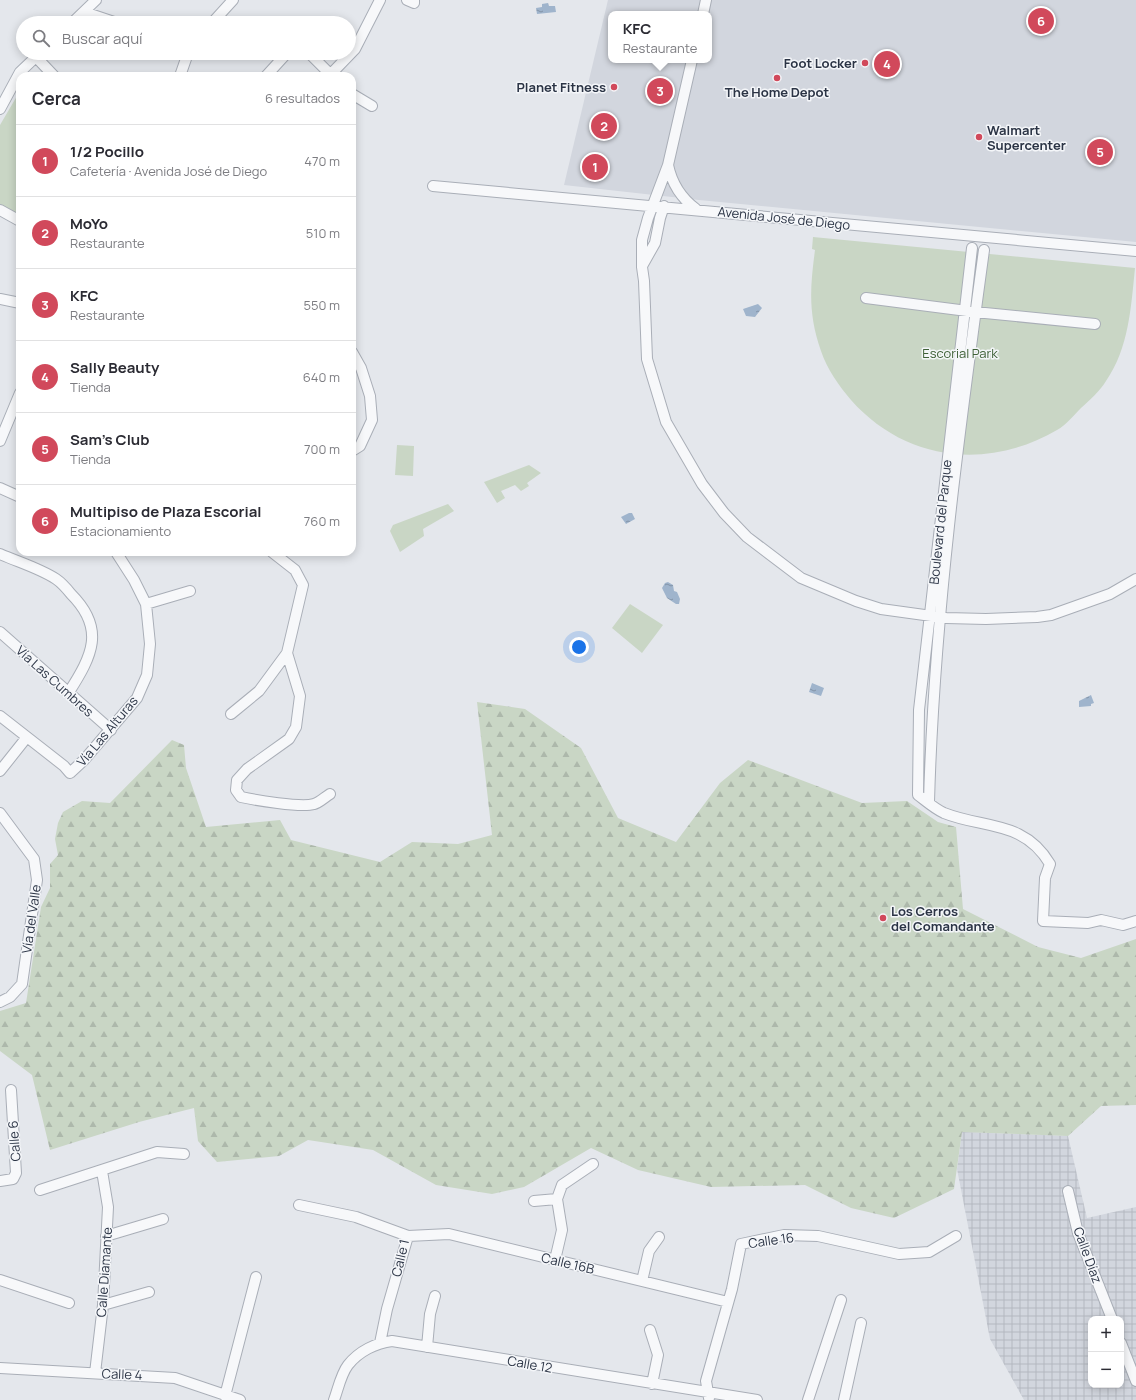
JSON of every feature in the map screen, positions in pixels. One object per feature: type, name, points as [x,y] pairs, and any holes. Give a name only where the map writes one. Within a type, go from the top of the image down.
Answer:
[{"type":"street","points":[[80,16],[96,0]]},
{"type":"street","points":[[218,16],[233,0]]},
{"type":"street","points":[[356,47],[380,0]]},
{"type":"street","points":[[704,11],[706,0]]},
{"type":"street","points":[[84,12],[96,16]]},
{"type":"street","points":[[28,72],[35,60]]},
{"type":"street","points":[[42,60],[51,72]]},
{"type":"street","points":[[181,72],[186,60]]},
{"type":"street","points":[[270,72],[281,60]]},
{"type":"street","points":[[316,60],[327,72]]},
{"type":"street","points":[[333,72],[344,60]]},
{"type":"street","points":[[691,63],[668,166],[654,206],[648,218],[642,240],[647,359],[666,422],[680,449],[702,484],[724,513],[747,537],[801,578],[876,608],[940,618],[986,620],[1051,615],[1110,594],[1136,580]]},
{"type":"street","points":[[0,109],[16,88]]},
{"type":"street","points":[[356,96],[372,106]]},
{"type":"street","points":[[668,166],[671,177],[679,192],[696,209]]},
{"type":"street","name":"Avenida José de Diego","points":[[433,186],[563,199],[664,206],[1136,251]]},
{"type":"street","points":[[642,268],[655,243],[664,206]]},
{"type":"street","points":[[0,210],[16,219]]},
{"type":"street","name":"Boulevard del Parque","points":[[929,802],[918,795],[919,710],[972,248]]},
{"type":"street","name":"Boulevard del Parque","points":[[929,802],[932,711],[940,618],[958,447],[984,250]]},
{"type":"street","points":[[866,298],[964,311],[1095,324]]},
{"type":"street","points":[[0,299],[16,302]]},
{"type":"street","points":[[356,359],[361,368],[370,396],[372,420],[360,446],[356,448]]},
{"type":"street","points":[[0,441],[16,403]]},
{"type":"street","points":[[0,488],[16,495]]},
{"type":"street","points":[[0,554],[57,579],[82,604],[89,616],[92,625],[87,661],[69,692]]},
{"type":"street","name":"Vía Las Alturas","points":[[27,737],[64,766],[70,774],[84,760],[137,698],[147,675],[150,644],[146,604],[121,556]]},
{"type":"street","points":[[231,714],[259,691],[287,653],[302,585],[295,570],[277,556]]},
{"type":"street","points":[[146,604],[190,591]]},
{"type":"street","name":"Vía Las Cumbres","points":[[0,632],[110,730]]},
{"type":"street","points":[[287,653],[300,696],[296,727],[288,739],[247,769],[237,780],[236,790],[241,797],[252,800],[294,804],[314,804],[330,794]]},
{"type":"street","points":[[0,716],[27,737],[0,771]]},
{"type":"street","points":[[929,802],[944,812],[1016,832],[1041,849],[1050,864],[1045,878],[1043,921],[1088,923],[1101,920],[1123,925],[1136,921]]},
{"type":"street","name":"Vía del Valle","points":[[0,813],[34,859],[37,880],[22,984],[10,997],[0,1002]]},
{"type":"street","name":"Calle 6","points":[[0,1181],[13,1179],[16,1173],[11,1090]]},
{"type":"street","points":[[40,1190],[155,1153],[184,1154]]},
{"type":"street","points":[[555,1260],[562,1230],[557,1199],[562,1185],[594,1164]]},
{"type":"street","name":"Calle Diamante","points":[[95,1373],[103,1305],[108,1206],[102,1171]]},
{"type":"street","name":"Calle Díaz","points":[[1068,1191],[1078,1233],[1111,1316]]},
{"type":"street","points":[[534,1201],[557,1199]]},
{"type":"street","name":"Calle 1","points":[[299,1205],[356,1217],[408,1236],[387,1309],[380,1343]]},
{"type":"street","points":[[106,1236],[163,1219]]},
{"type":"street","name":"Calle 16B","points":[[408,1236],[448,1234],[642,1281],[685,1293],[728,1302]]},
{"type":"street","name":"Calle 16","points":[[708,1397],[706,1381],[728,1302],[739,1247],[745,1242],[784,1235],[818,1236],[899,1254],[929,1252],[956,1236]]},
{"type":"street","points":[[642,1281],[649,1251],[659,1237]]},
{"type":"street","points":[[226,1396],[256,1277]]},
{"type":"street","points":[[0,1280],[69,1303]]},
{"type":"street","points":[[103,1305],[149,1292]]},
{"type":"street","points":[[427,1346],[430,1314],[435,1296]]},
{"type":"street","points":[[808,1400],[841,1300]]},
{"type":"street","points":[[844,1400],[862,1323]]},
{"type":"street","points":[[650,1330],[658,1355],[652,1384]]},
{"type":"street","name":"Calle 12","points":[[334,1400],[348,1364],[370,1348],[380,1343],[392,1341],[652,1384],[708,1397],[757,1400]]},
{"type":"street","points":[[1124,1351],[1136,1381]]},
{"type":"street","name":"Calle 4","points":[[0,1368],[175,1378],[208,1387],[226,1396],[240,1400]]},
{"type":"shaded area","points":[[608,0],[1136,0],[1136,242],[699,200],[564,185]]},
{"type":"shaded area","points":[[962,1132],[1068,1136],[1087,1218],[1136,1207],[1136,1400],[1024,1400],[990,1339],[957,1169]]},
{"type":"green space","points":[[16,98],[16,214],[0,204],[0,125]]},
{"type":"green space","name":"Escorial Park","points":[[813,237],[1135,268],[1128,327],[1120,355],[1114,368],[1101,388],[1067,423],[1057,430],[1030,443],[1003,451],[975,455],[948,453],[921,447],[896,436],[872,420],[851,400],[834,377],[827,364],[817,338],[812,313],[811,289],[815,250],[812,249]]},
{"type":"green space","points":[[397,445],[414,446],[413,476],[395,475]]},
{"type":"green space","points":[[529,465],[541,473],[527,483],[529,486],[521,491],[515,485],[501,491],[505,498],[497,503],[484,482]]},
{"type":"green space","points":[[448,504],[454,511],[423,529],[424,536],[400,552],[390,531],[393,525]]},
{"type":"green space","points":[[630,604],[663,625],[642,653],[612,628]]},
{"type":"green space","points":[[477,702],[525,709],[581,748],[618,818],[676,842],[720,783],[748,760],[862,803],[907,801],[938,822],[956,827],[963,909],[1038,947],[1081,958],[1136,939],[1136,1105],[1101,1106],[1068,1136],[962,1132],[954,1189],[894,1218],[851,1208],[805,1185],[711,1187],[638,1170],[591,1148],[524,1187],[492,1194],[436,1185],[373,1150],[308,1140],[279,1156],[217,1162],[198,1141],[194,1108],[139,1122],[50,1150],[32,1075],[0,1051],[0,1011],[26,1003],[41,907],[50,888],[50,864],[58,855],[55,839],[58,823],[63,812],[82,801],[110,803],[172,740],[184,745],[186,768],[206,827],[280,820],[291,840],[380,862],[412,842],[458,844],[492,835]]},
{"type":"water","points":[[548,3],[549,6],[555,6],[556,12],[537,14],[536,8],[542,7],[542,4]]},
{"type":"water","points":[[758,304],[762,308],[755,317],[746,316],[743,309]]},
{"type":"water","points":[[632,513],[635,519],[626,524],[621,517]]},
{"type":"water","points":[[668,582],[673,585],[674,591],[677,592],[680,599],[679,604],[676,604],[667,598],[662,588],[665,583]]},
{"type":"water","points":[[812,683],[824,688],[821,696],[809,692]]},
{"type":"water","points":[[1091,695],[1094,703],[1091,704],[1091,706],[1079,707],[1079,701]]},
{"type":"place","name":"Multipiso de Plaza Escorial","points":[[1041,21]]},
{"type":"place","name":"Foot Locker","points":[[865,63]]},
{"type":"place","name":"Sally Beauty","points":[[887,64]]},
{"type":"place","name":"The Home Depot","points":[[777,78]]},
{"type":"place","name":"Planet Fitness","points":[[614,87]]},
{"type":"place","name":"KFC","points":[[660,91]]},
{"type":"place","name":"MoYo","points":[[604,126]]},
{"type":"place","name":"Walmart Supercenter","points":[[979,137]]},
{"type":"place","name":"Sam's Club","points":[[1100,152]]},
{"type":"place","name":"1/2 Pocillo","points":[[595,167]]},
{"type":"place","name":"Los Cerros del Comandante","points":[[883,918]]}]
